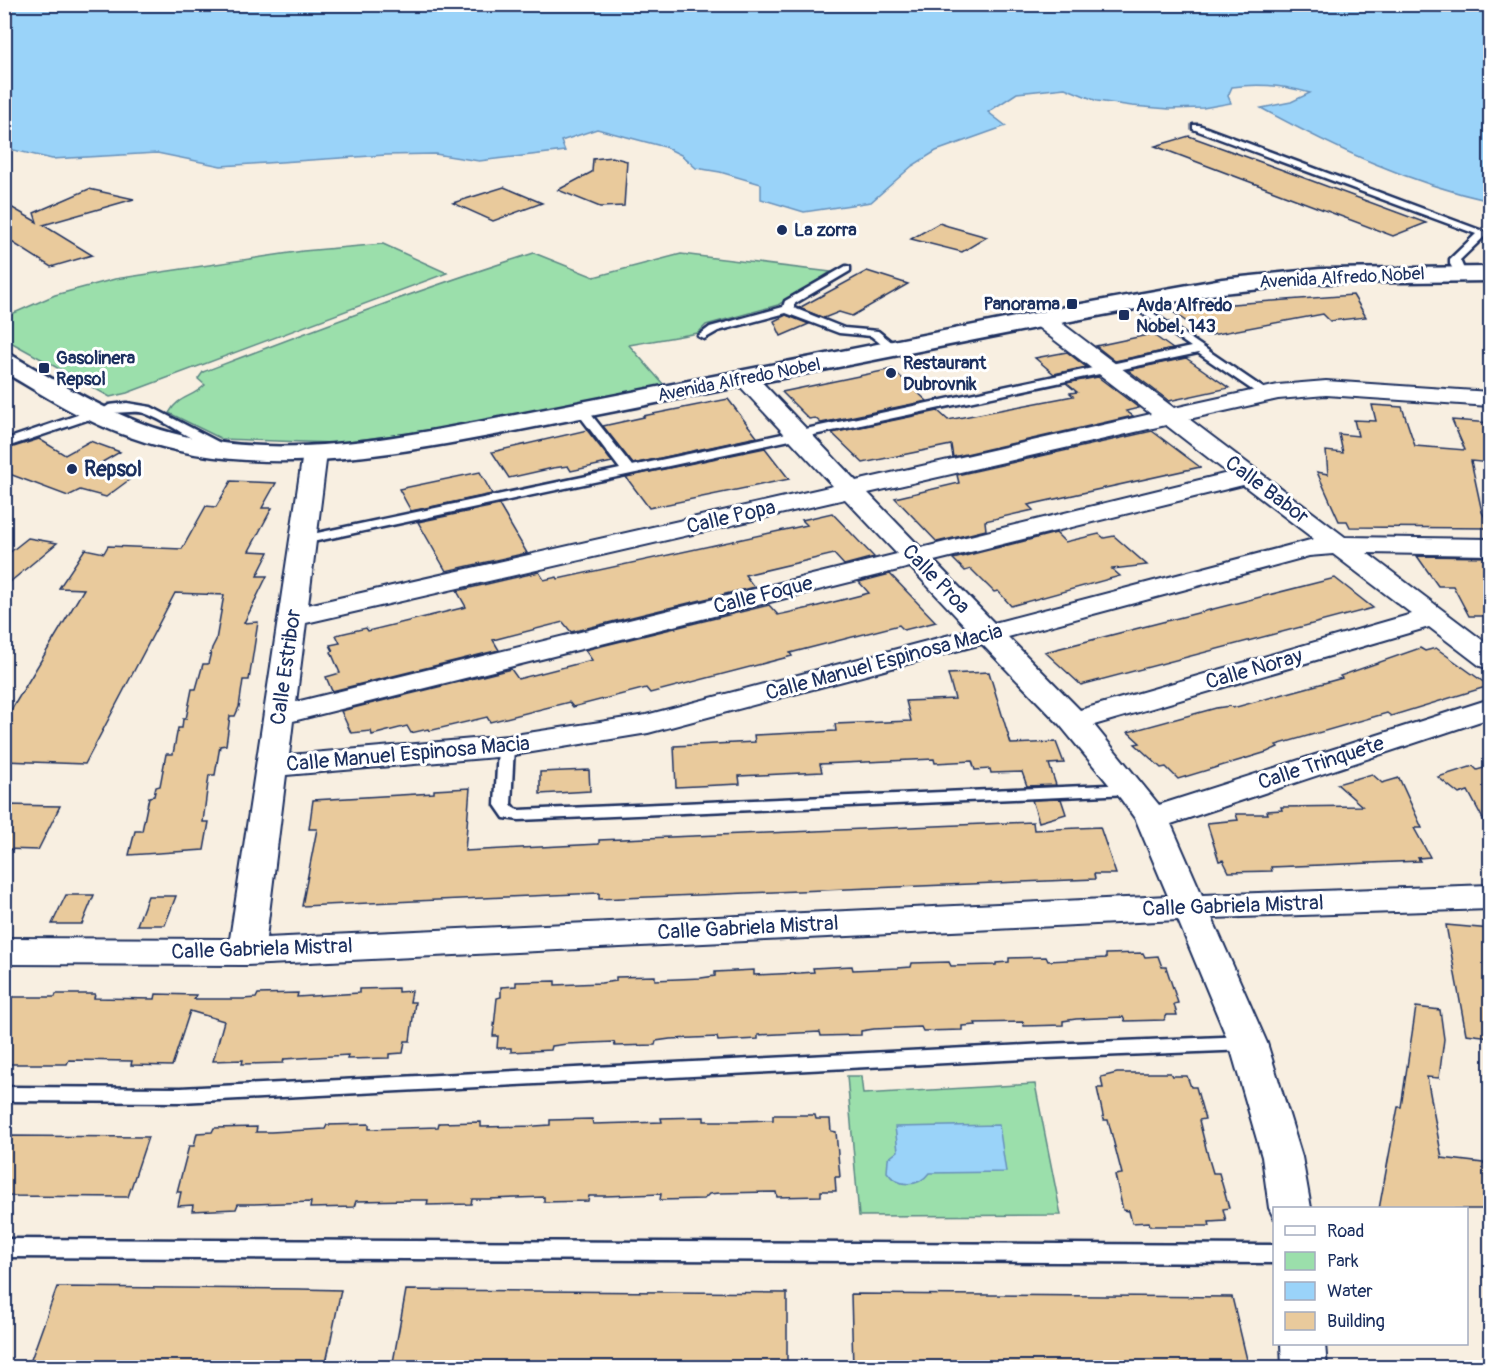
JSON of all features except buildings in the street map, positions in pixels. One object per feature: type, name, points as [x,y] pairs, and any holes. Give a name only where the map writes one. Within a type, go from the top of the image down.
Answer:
[{"type":"main road","name":"Avenida Alfredo Nobel","points":[[4,361],[102,411],[126,428],[158,438],[239,452],[315,453],[396,446],[1222,286],[1354,275],[1491,274]]},
{"type":"street","name":"Calle Babor","points":[[1043,321],[1491,660]]},
{"type":"street","name":"Calle Proa","points":[[746,379],[914,557],[1075,721],[1131,789],[1152,819],[1248,1043],[1282,1157],[1290,1207]]},
{"type":"street","name":"Calle Popa","points":[[293,617],[1265,394],[1326,388],[1491,399]]},
{"type":"street","name":"Calle Estribor","points":[[246,952],[315,453]]},
{"type":"street","name":"Calle Foque","points":[[279,715],[1247,476]]},
{"type":"street","name":"Calle Manuel Espinosa Macia","points":[[272,766],[506,747],[556,741],[648,724],[1308,548],[1338,545],[1491,547]]},
{"type":"street","name":"Calle Noray","points":[[1075,721],[1433,617]]},
{"type":"street","name":"Calle Trinquete","points":[[1152,819],[1491,708]]},
{"type":"street","name":"Calle Gabriela Mistral","points":[[4,951],[246,952],[1189,907],[1491,897]]},
{"type":"street","points":[[1303,1345],[1305,1368]]},
{"type":"lane","points":[[1196,127],[1483,233],[1455,259],[1455,264],[1461,274]]},
{"type":"lane","points":[[788,309],[789,303],[846,269]]},
{"type":"lane","points":[[1134,303],[1265,394]]},
{"type":"lane","points":[[704,336],[714,329],[788,309]]},
{"type":"lane","points":[[788,309],[795,314],[843,331],[874,333],[895,350]]},
{"type":"lane","points":[[303,540],[1199,349]]},
{"type":"lane","points":[[4,444],[102,411]]},
{"type":"lane","points":[[582,411],[628,470]]},
{"type":"lane","points":[[506,747],[503,805],[510,814],[519,815],[1131,789]]},
{"type":"lane","points":[[4,1094],[192,1095],[1046,1051],[1248,1043]]},
{"type":"lane","points":[[4,1248],[1273,1254]]},
{"type":"green space","points":[[383,244],[447,273],[127,393],[110,397],[5,339],[5,317],[55,295],[115,279],[303,251]]},
{"type":"green space","points":[[534,253],[594,277],[681,254],[831,272],[778,305],[706,325],[698,333],[629,345],[664,385],[449,428],[334,443],[222,439],[169,413],[177,403],[205,385],[198,379],[203,372],[409,295]]},
{"type":"green space","points":[[847,1076],[861,1076],[863,1094],[1035,1084],[1061,1215],[859,1216]]},
{"type":"water","points":[[5,4],[1490,5],[1490,201],[1401,174],[1316,137],[1261,108],[1291,102],[1310,93],[1261,85],[1232,87],[1228,96],[1231,103],[1203,108],[1169,109],[1097,101],[1065,88],[1017,93],[988,112],[1006,126],[936,151],[912,166],[871,202],[804,212],[761,199],[761,184],[720,172],[696,168],[681,155],[665,147],[597,129],[561,141],[565,151],[479,161],[435,154],[221,166],[157,153],[52,159],[5,148]]},
{"type":"water","points":[[999,1125],[1006,1172],[929,1173],[919,1181],[908,1184],[896,1181],[887,1172],[888,1159],[898,1151],[895,1127]]},
{"type":"place","name":"La zorra","points":[[782,230]]},
{"type":"place","name":"Panorama","points":[[1072,304]]},
{"type":"place","name":"Avda Alfredo Nobel, 143","points":[[1124,315]]},
{"type":"place","name":"Gasolinera Repsol","points":[[44,368]]},
{"type":"place","name":"Restaurant Dubrovnik","points":[[891,373]]},
{"type":"place","name":"Repsol","points":[[72,469]]}]
